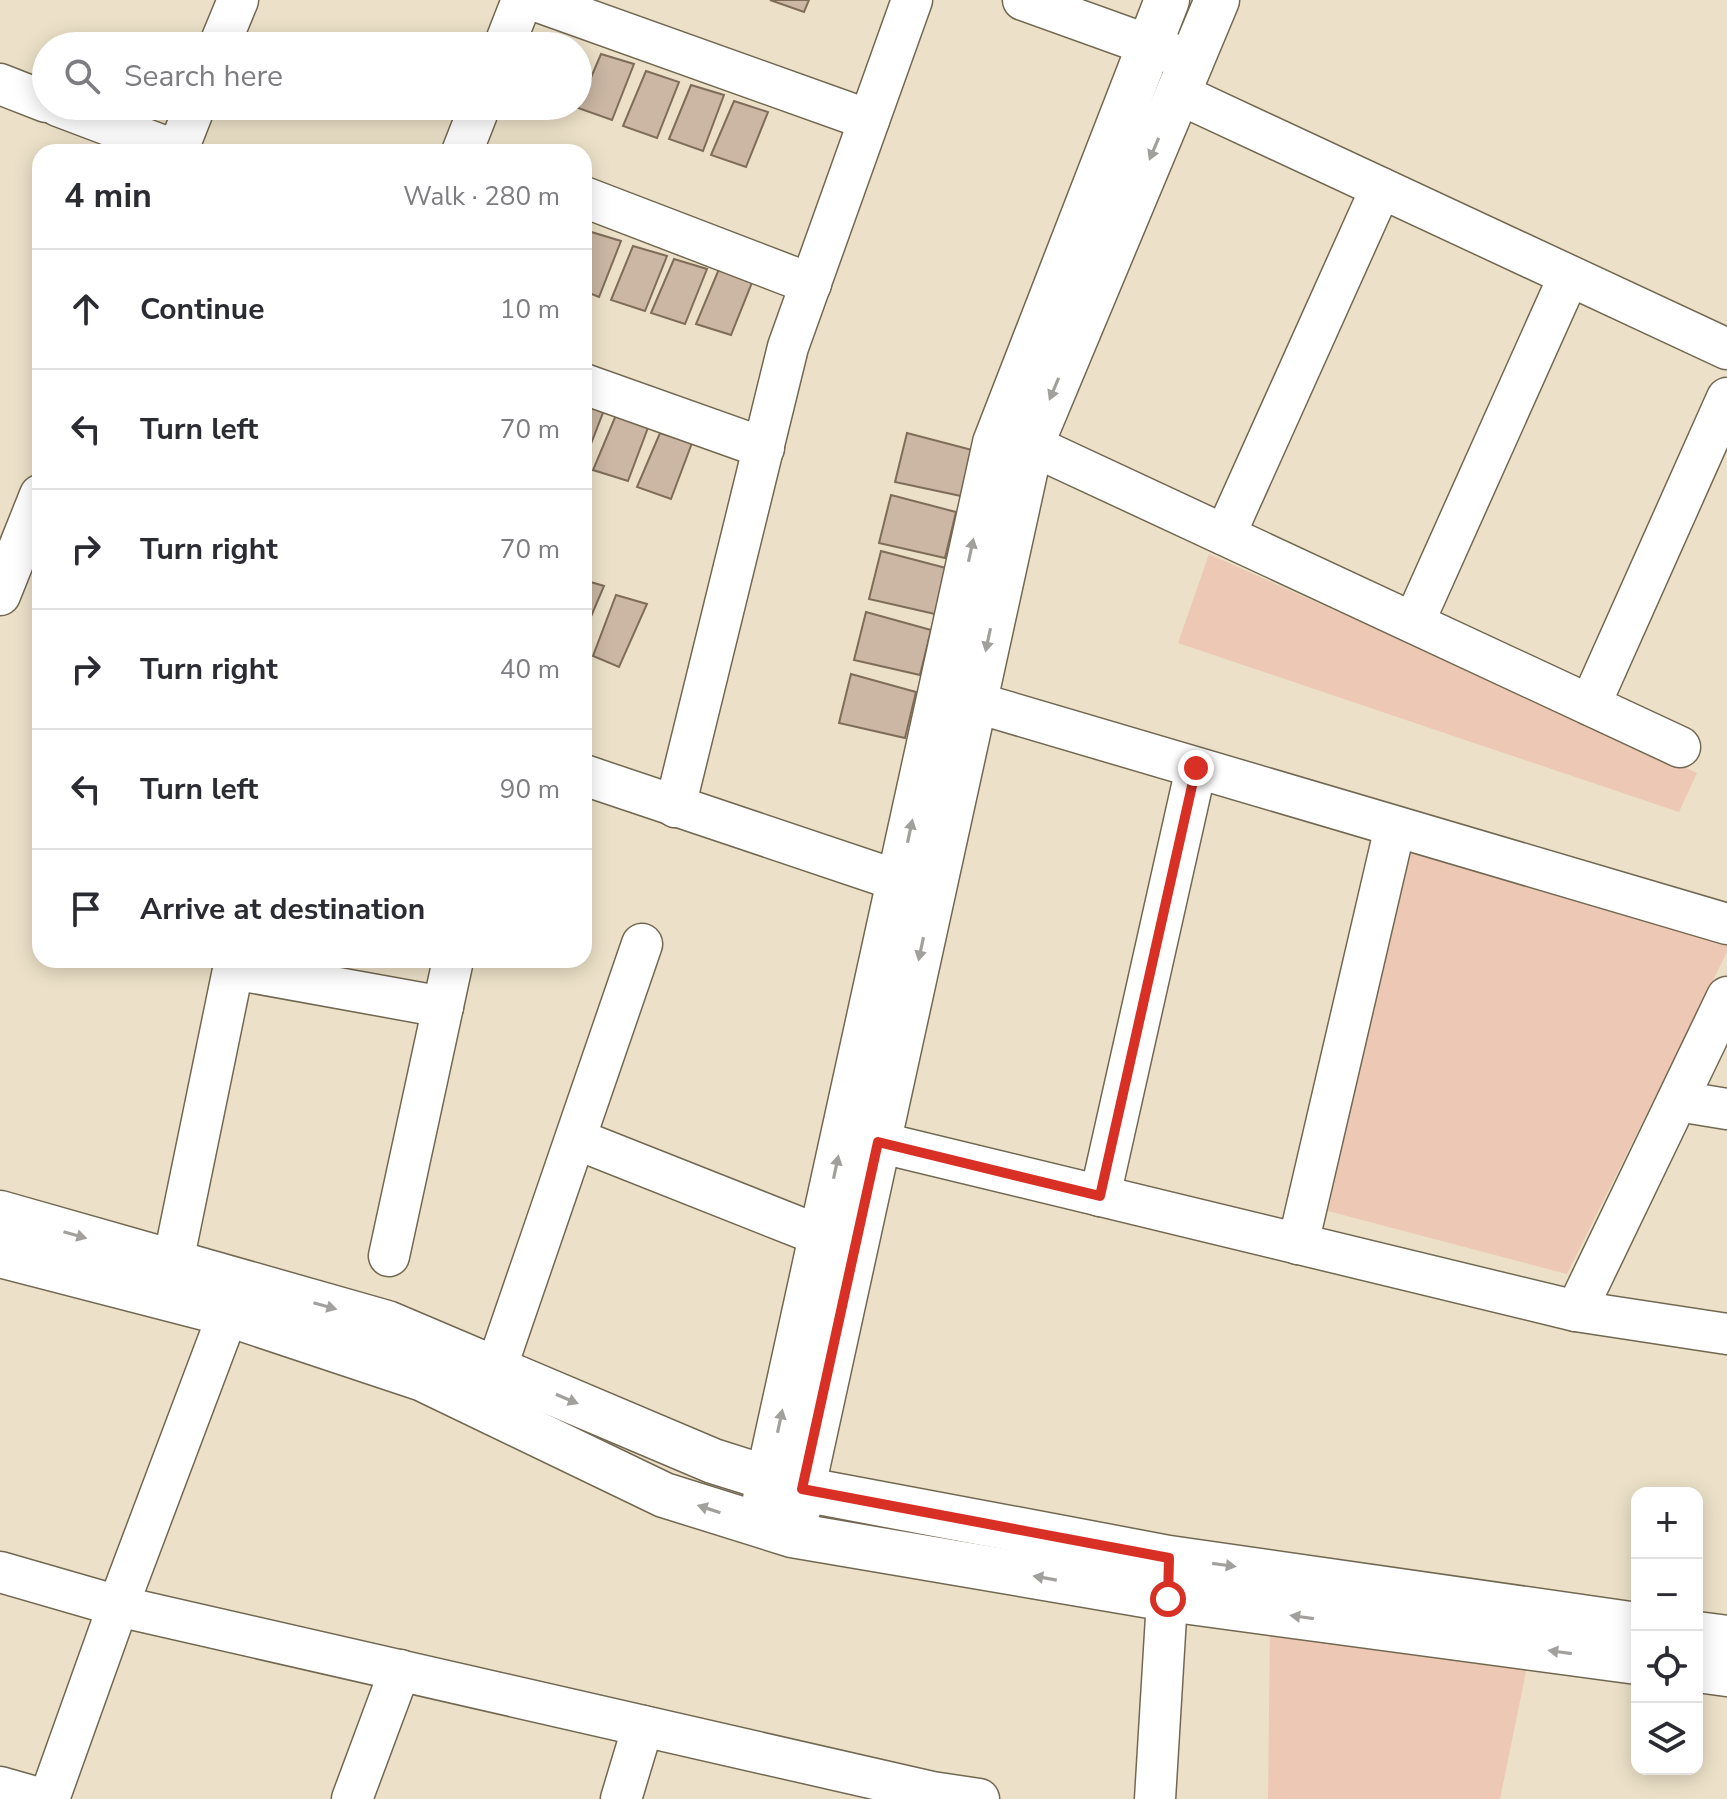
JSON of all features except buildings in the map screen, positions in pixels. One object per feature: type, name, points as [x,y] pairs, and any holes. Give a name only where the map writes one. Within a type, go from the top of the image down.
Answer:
[{"type":"street","points":[[225,32],[238,0]]},
{"type":"street","points":[[509,32],[522,0]]},
{"type":"street","points":[[533,0],[869,120]]},
{"type":"street","points":[[675,807],[788,347],[912,0]]},
{"type":"street","points":[[1023,0],[1078,9],[1149,44],[1184,77],[1381,188],[1727,349]]},
{"type":"street","points":[[785,1484],[878,1142],[916,887],[995,443],[1167,0]]},
{"type":"street","points":[[777,1530],[821,1236],[916,887],[974,702],[1031,445],[1217,0]]},
{"type":"street","points":[[0,84],[32,97]]},
{"type":"street","points":[[95,120],[158,144]]},
{"type":"street","points":[[180,144],[189,120]]},
{"type":"street","points":[[466,144],[475,120]]},
{"type":"street","points":[[1225,535],[1381,188]]},
{"type":"street","points":[[592,200],[811,284]]},
{"type":"street","points":[[1414,622],[1569,276]]},
{"type":"street","points":[[592,387],[764,448]]},
{"type":"street","points":[[1590,705],[1727,398]]},
{"type":"street","points":[[1031,445],[1680,747]]},
{"type":"street","points":[[0,595],[18,558],[32,518]]},
{"type":"street","points":[[974,702],[1727,924]]},
{"type":"street","points":[[1100,1196],[1196,768]]},
{"type":"street","points":[[592,778],[916,887]]},
{"type":"street","points":[[1298,1244],[1395,827]]},
{"type":"street","points":[[496,1369],[642,944]]},
{"type":"street","points":[[173,1262],[233,968]]},
{"type":"street","points":[[249,968],[443,1007]]},
{"type":"street","points":[[389,1256],[451,968]]},
{"type":"street","points":[[1576,1311],[1727,997]]},
{"type":"street","points":[[1678,1101],[1727,1109]]},
{"type":"street","points":[[576,1139],[821,1236]]},
{"type":"street","points":[[878,1142],[1576,1311],[1727,1334]]},
{"type":"street","points":[[0,1213],[387,1323],[713,1461],[785,1484],[1169,1578],[1631,1661]]},
{"type":"street","points":[[0,1255],[228,1314],[423,1379],[664,1495],[777,1530],[1169,1578],[1631,1624]]},
{"type":"street","points":[[49,1799],[228,1314]]},
{"type":"street","points":[[0,1572],[118,1606],[932,1792],[979,1799]]},
{"type":"street","points":[[1155,1799],[1169,1578]]},
{"type":"street","points":[[1703,1635],[1727,1638]]},
{"type":"street","points":[[352,1799],[400,1670]]},
{"type":"street","points":[[1703,1671],[1727,1674]]},
{"type":"street","points":[[621,1799],[643,1726]]},
{"type":"street","points":[[0,1787],[42,1799]]},
{"type":"shaded area","points":[[1209,554],[1697,773],[1679,812],[1178,643]]},
{"type":"shaded area","points":[[1404,851],[1727,940],[1727,952],[1567,1274],[1328,1211]]},
{"type":"shaded area","points":[[1270,1623],[1528,1662],[1500,1799],[1268,1799]]},
{"type":"route","points":[[1168,1599],[1169,1558],[802,1489],[878,1142],[1100,1196],[1196,768]]}]
